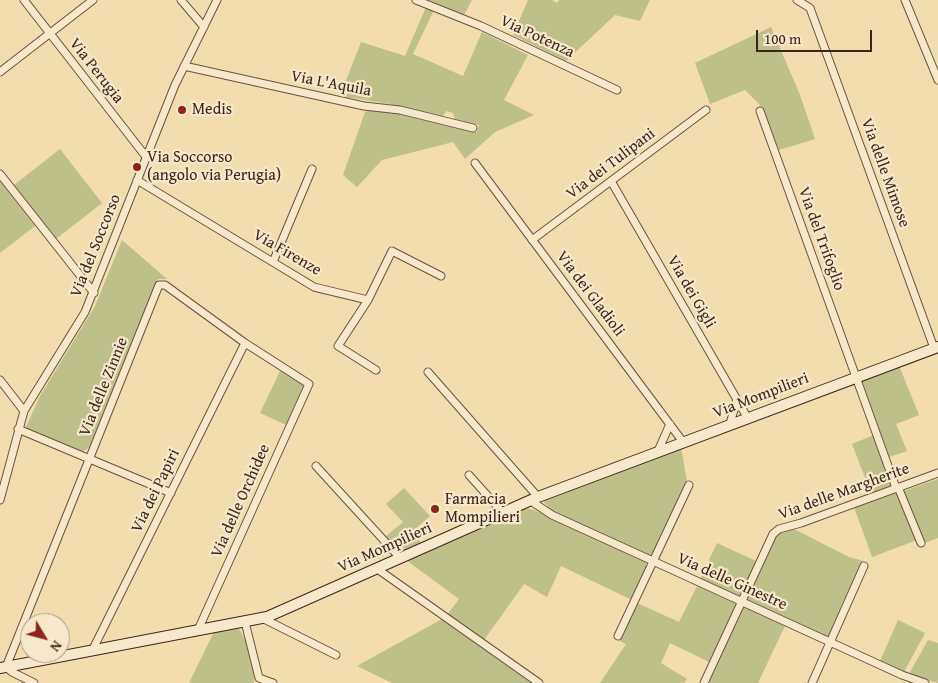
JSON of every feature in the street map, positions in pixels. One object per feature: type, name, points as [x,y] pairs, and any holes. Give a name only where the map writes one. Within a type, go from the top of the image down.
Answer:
[{"type":"street","name":"Via Perugia","points":[[24,0],[147,158]]},
{"type":"street","points":[[0,72],[93,0]]},
{"type":"street","points":[[181,0],[204,27]]},
{"type":"street","name":"Via del Soccorso","points":[[0,500],[24,411],[85,312],[94,293],[137,180],[184,66],[217,0]]},
{"type":"street","name":"Via Potenza","points":[[416,0],[480,26],[617,90]]},
{"type":"street","name":"Via delle Mimose","points":[[796,0],[810,8],[936,347]]},
{"type":"street","points":[[905,0],[938,80]]},
{"type":"street","name":"Via L'Aquila","points":[[184,66],[364,106],[400,110],[473,128]]},
{"type":"street","name":"Via dei Tulipani","points":[[532,240],[706,110]]},
{"type":"street","name":"Via del Trifoglio","points":[[760,111],[897,487],[922,542]]},
{"type":"street","name":"Via dei Gladioli","points":[[475,163],[683,442]]},
{"type":"street","points":[[273,262],[312,169]]},
{"type":"street","points":[[0,174],[94,293]]},
{"type":"street","name":"Via Firenze","points":[[137,180],[314,287],[368,300]]},
{"type":"street","name":"Via dei Gigli","points":[[612,181],[748,418]]},
{"type":"street","points":[[376,370],[338,346],[368,300],[392,252],[441,276]]},
{"type":"street","name":"Via delle Zinnie","points":[[3,667],[90,459],[159,285],[166,285],[245,343],[309,384]]},
{"type":"street","name":"Via dei Papiri","points":[[92,651],[245,343]]},
{"type":"street","name":"Via Mompilieri","points":[[3,667],[262,618],[535,499],[936,347]]},
{"type":"street","name":"Via delle Ginestre","points":[[428,372],[535,499],[552,515],[924,683]]},
{"type":"street","points":[[0,380],[24,411]]},
{"type":"street","name":"Via delle Orchidee","points":[[198,630],[309,384]]},
{"type":"street","points":[[730,424],[737,399]]},
{"type":"street","points":[[658,451],[670,424]]},
{"type":"street","points":[[18,429],[171,492]]},
{"type":"street","points":[[316,466],[400,558]]},
{"type":"street","name":"Via delle Margherite","points":[[704,683],[773,534],[779,529],[801,524],[938,473]]},
{"type":"street","points":[[469,475],[503,513]]},
{"type":"street","points":[[618,636],[688,485]]},
{"type":"street","points":[[812,683],[864,566]]},
{"type":"street","points":[[376,568],[539,683]]},
{"type":"street","points":[[262,618],[336,655]]},
{"type":"street","points":[[245,622],[259,680],[273,683]]},
{"type":"street","points":[[3,667],[34,683]]},
{"type":"green space","points":[[427,0],[472,0],[464,15]]},
{"type":"green space","points":[[528,0],[552,0],[557,3],[559,0],[650,0],[640,21],[615,15],[566,61],[513,35]]},
{"type":"green space","points":[[426,7],[434,10],[413,54],[463,76],[482,32],[528,55],[504,100],[534,115],[495,132],[465,159],[453,142],[382,160],[357,187],[343,175],[365,112],[371,110],[399,113],[477,132],[479,125],[455,120],[453,113],[446,111],[442,118],[390,104],[340,96],[361,42],[405,56]]},
{"type":"green space","points":[[771,27],[800,95],[815,139],[779,150],[760,105],[745,90],[710,104],[695,63]]},
{"type":"green space","points":[[60,149],[102,203],[56,239],[14,185]]},
{"type":"green space","points":[[0,181],[35,226],[0,253]]},
{"type":"green space","points":[[122,240],[167,279],[158,279],[89,448],[81,452],[25,429],[40,396],[95,306]]},
{"type":"green space","points":[[900,368],[919,415],[896,424],[907,451],[889,457],[862,381]]},
{"type":"green space","points":[[281,369],[303,383],[303,387],[286,425],[260,413]]},
{"type":"green space","points":[[874,435],[892,485],[871,493],[852,444]]},
{"type":"green space","points":[[681,447],[687,482],[651,557],[552,511],[543,501]]},
{"type":"green space","points":[[938,479],[938,538],[925,543],[904,491]]},
{"type":"green space","points":[[404,488],[430,516],[412,532],[422,544],[401,554],[385,537],[403,522],[386,504]]},
{"type":"green space","points":[[897,491],[917,540],[872,557],[854,507]]},
{"type":"green space","points":[[525,508],[534,510],[645,561],[647,567],[632,600],[561,566],[547,597],[524,584],[484,640],[447,615],[459,599],[406,560]]},
{"type":"green space","points":[[794,529],[849,557],[864,561],[829,639],[746,600],[776,535],[784,530]]},
{"type":"green space","points":[[717,543],[756,561],[740,597],[700,579]]},
{"type":"green space","points":[[697,586],[736,604],[709,662],[670,643],[661,663],[687,679],[684,683],[600,683],[626,644],[620,641],[637,603],[679,622]]},
{"type":"green space","points":[[742,606],[785,626],[758,683],[707,683]]},
{"type":"green space","points":[[442,619],[534,683],[392,683],[357,666]]},
{"type":"green space","points":[[898,620],[925,633],[904,672],[880,661]]},
{"type":"green space","points":[[238,627],[247,643],[254,673],[254,683],[189,683],[214,632]]},
{"type":"green space","points":[[928,640],[938,643],[938,683],[909,674]]},
{"type":"place","name":"Medis","points":[[182,110]]},
{"type":"place","name":"Via Soccorso (angolo via Perugia)","points":[[137,167]]},
{"type":"place","name":"Farmacia Mompilieri","points":[[435,509]]}]
